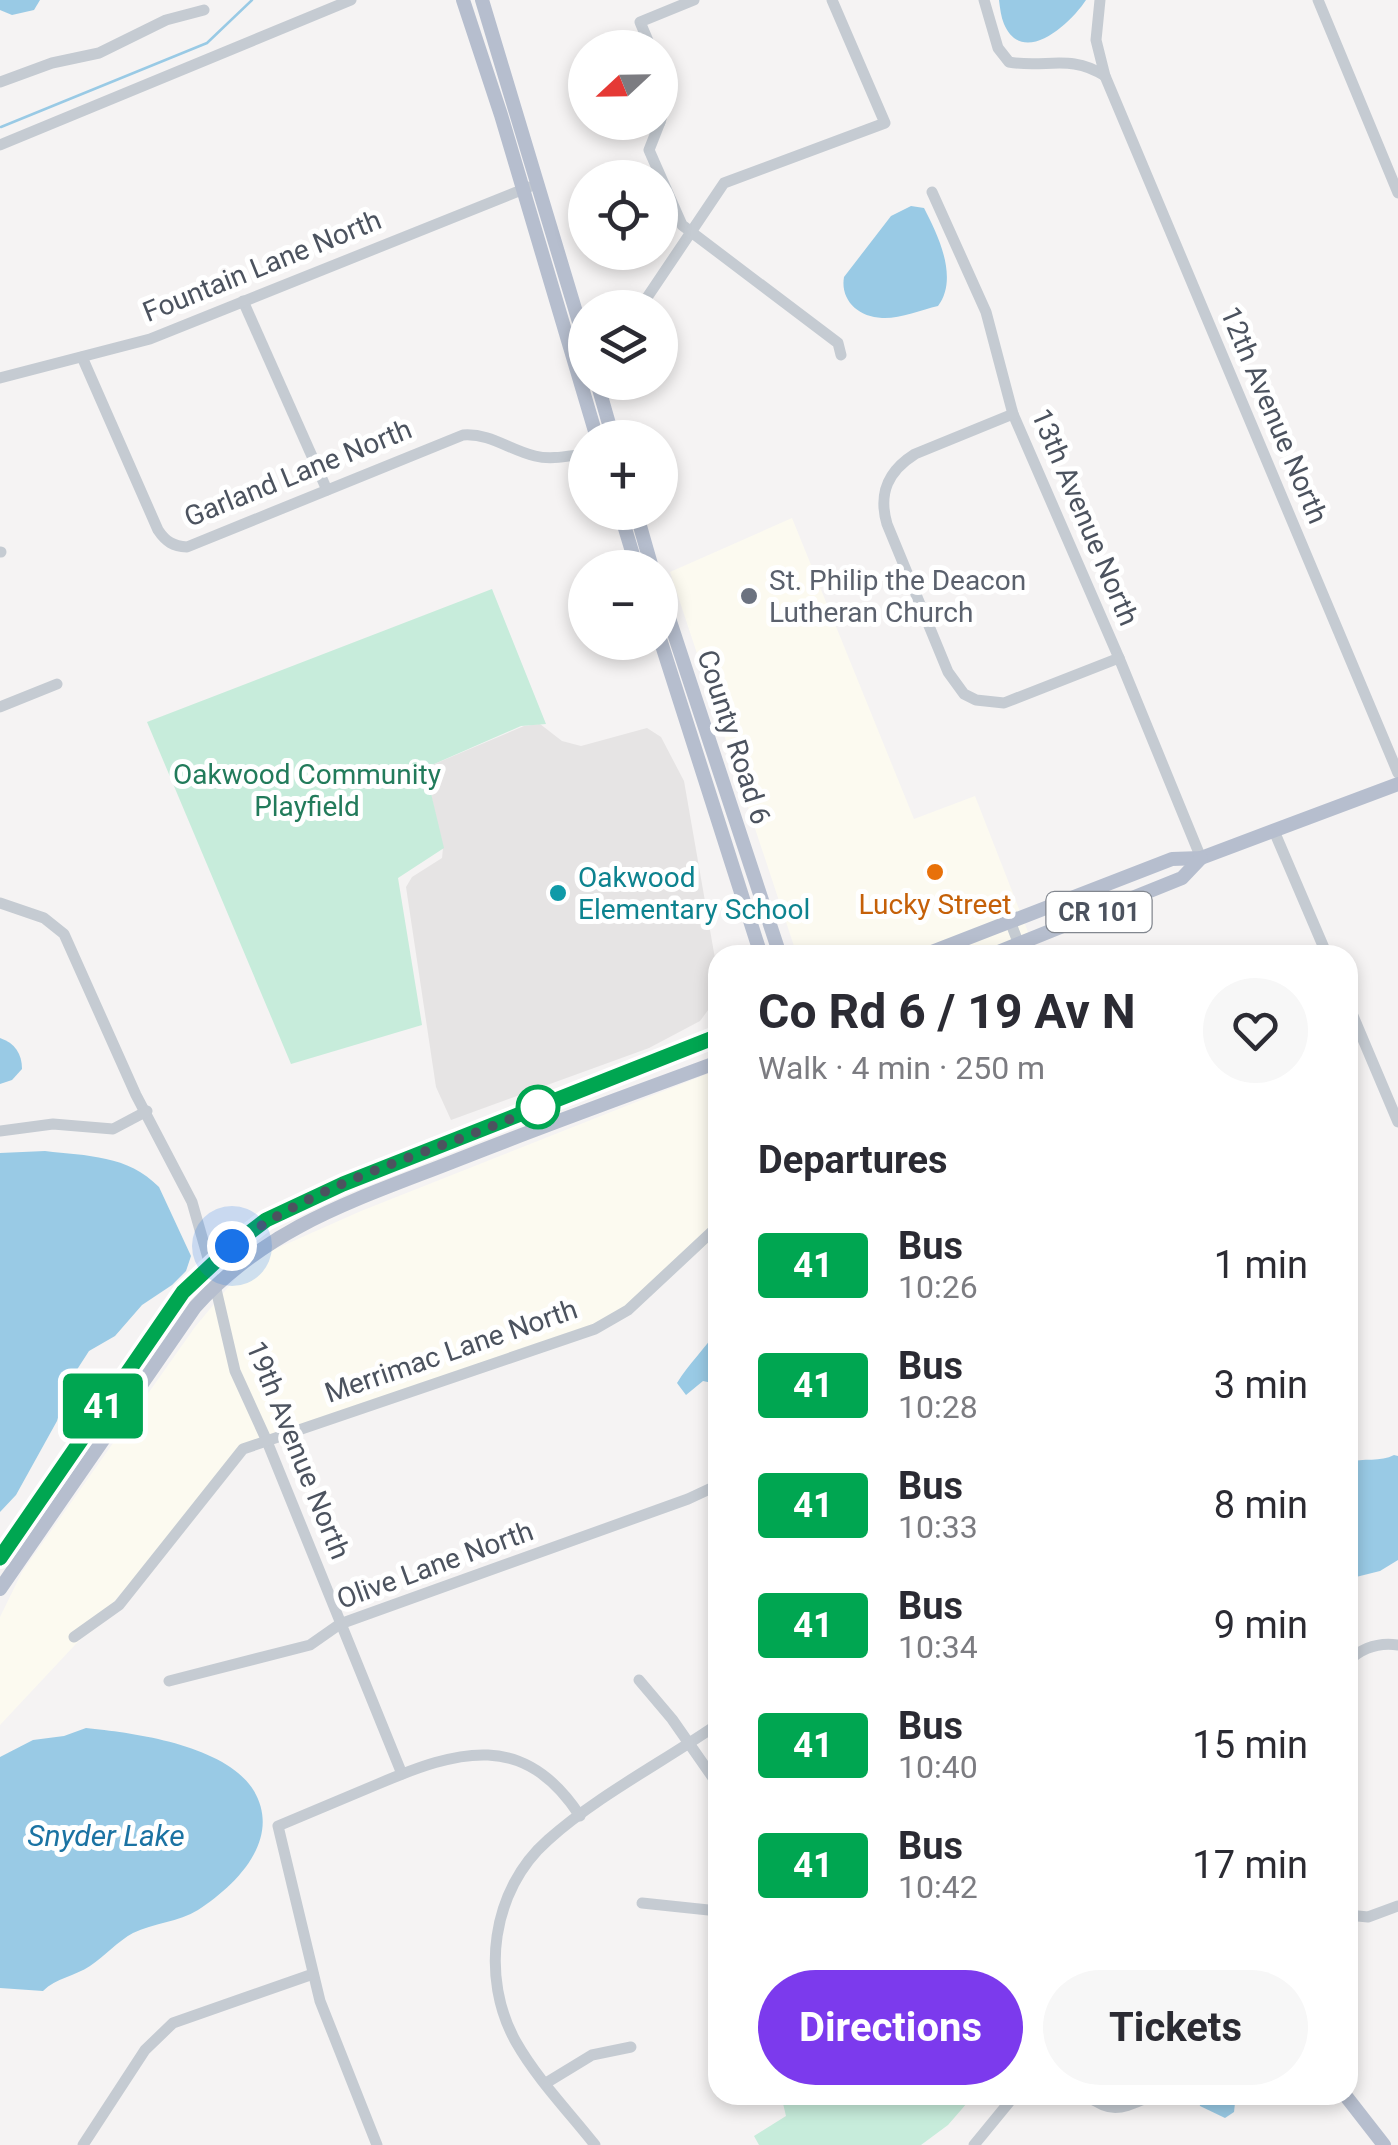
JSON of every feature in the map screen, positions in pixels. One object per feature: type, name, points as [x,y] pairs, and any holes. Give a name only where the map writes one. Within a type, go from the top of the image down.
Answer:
[{"type":"main road","points":[[462,0],[568,294]]},
{"type":"main road","points":[[482,0],[568,318]]},
{"type":"main road","name":"County Road 6","points":[[678,646],[777,945]]},
{"type":"main road","name":"County Road 6","points":[[667,660],[758,945]]},
{"type":"main road","name":"CR 101","points":[[949,945],[1172,859],[1201,858],[1398,784]]},
{"type":"main road","name":"CR 101","points":[[1032,945],[1182,878],[1201,858]]},
{"type":"main road","points":[[0,1558],[183,1292],[266,1220],[304,1200],[708,1040]]},
{"type":"main road","points":[[0,1589],[184,1322],[215,1285],[260,1248],[332,1209],[708,1066]]},
{"type":"main road","points":[[1354,2105],[1384,2145]]},
{"type":"street","points":[[0,145],[351,0]]},
{"type":"street","points":[[643,30],[640,22],[694,0]]},
{"type":"street","points":[[653,290],[724,184],[884,123],[832,0]]},
{"type":"street","points":[[984,0],[998,48],[1009,62],[1066,62],[1093,68],[1105,76]]},
{"type":"street","name":"12th Avenue North","points":[[1100,0],[1096,40],[1105,76],[1398,773]]},
{"type":"street","points":[[1318,0],[1398,193]]},
{"type":"street","points":[[0,82],[52,62],[99,52],[166,20],[204,10]]},
{"type":"street","points":[[654,140],[650,150],[682,225],[838,343],[841,355]]},
{"type":"street","name":"Fountain Lane North","points":[[0,378],[150,339],[530,186]]},
{"type":"street","name":"13th Avenue North","points":[[932,192],[986,312],[1013,414],[1201,858]]},
{"type":"street","points":[[243,301],[326,490]]},
{"type":"street","name":"Garland Lane North","points":[[82,357],[158,530],[170,544],[187,547],[463,435],[488,436],[535,456],[568,456]]},
{"type":"street","points":[[1013,414],[915,454],[903,461],[886,483],[883,497],[887,524],[948,672],[964,694],[976,700],[1004,703],[1119,658]]},
{"type":"street","points":[[0,707],[57,684]]},
{"type":"street","points":[[1274,831],[1323,945]]},
{"type":"street","name":"19th Avenue North","points":[[0,904],[44,918],[64,934],[136,1096],[192,1202],[235,1371],[402,1774]]},
{"type":"street","points":[[1010,921],[1019,945]]},
{"type":"street","points":[[1358,1028],[1398,1122]]},
{"type":"street","points":[[0,1131],[52,1124],[113,1129],[147,1112]]},
{"type":"street","name":"Merrimac Lane North","points":[[74,1637],[119,1605],[243,1449],[594,1329],[628,1310],[708,1235]]},
{"type":"street","name":"Olive Lane North","points":[[168,1681],[310,1645],[340,1624],[708,1490]]},
{"type":"street","points":[[1358,1653],[1374,1645],[1398,1645]]},
{"type":"street","points":[[639,1680],[708,1771]]},
{"type":"street","points":[[595,2145],[517,2043],[502,2010],[495,1949],[505,1902],[516,1880],[546,1841],[708,1731]]},
{"type":"street","points":[[378,2145],[320,2002],[278,1826],[402,1774],[474,1753],[512,1758],[548,1777],[580,1816]]},
{"type":"street","points":[[642,1904],[708,1910]]},
{"type":"street","points":[[1358,1916],[1368,1917],[1398,1906]]},
{"type":"street","points":[[83,2145],[145,2050],[174,2023],[313,1974]]},
{"type":"street","points":[[546,2083],[592,2055],[631,2048]]},
{"type":"street","points":[[974,2145],[1007,2105]]},
{"type":"street","points":[[1101,2105],[1120,2109],[1130,2105]]},
{"type":"shaded area","points":[[792,518],[914,819],[975,796],[1033,945],[794,945],[678,596],[678,568]]},
{"type":"shaded area","points":[[540,724],[562,741],[581,746],[647,728],[661,737],[684,781],[713,945],[708,945],[708,1010],[700,1021],[649,1048],[451,1120],[436,1087],[406,887],[412,877],[442,858],[425,768],[524,726]]},
{"type":"shaded area","points":[[708,1074],[708,1244],[628,1312],[244,1453],[0,1725],[0,1617],[22,1572],[195,1327],[239,1274],[264,1254],[361,1211]]},
{"type":"green space","name":"Oakwood Community Playfield","points":[[492,589],[546,724],[521,726],[425,768],[444,848],[398,878],[422,1025],[291,1064],[147,722]]},
{"type":"green space","points":[[783,2105],[965,2105],[948,2125],[921,2145],[759,2145],[754,2136],[786,2116]]},
{"type":"water","points":[[0,0],[40,0],[34,10],[12,15],[0,10]]},
{"type":"water","points":[[999,0],[1086,0],[1070,20],[1046,37],[1023,42],[1012,37],[1004,24]]},
{"type":"water","points":[[911,206],[924,208],[940,243],[947,283],[944,295],[938,306],[903,316],[873,317],[858,311],[845,293],[844,277],[891,216]]},
{"type":"water","points":[[0,1038],[17,1050],[22,1069],[12,1080],[0,1084]]},
{"type":"water","points":[[45,1151],[106,1159],[147,1176],[159,1187],[191,1256],[186,1271],[172,1285],[142,1305],[115,1336],[89,1351],[69,1382],[57,1421],[16,1495],[0,1512],[0,1153]]},
{"type":"water","points":[[708,1342],[708,1382],[703,1381],[686,1395],[677,1383]]},
{"type":"water","points":[[1398,1456],[1398,1560],[1380,1571],[1358,1576],[1358,1461]]},
{"type":"water","name":"Snyder Lake","points":[[86,1728],[178,1744],[223,1762],[254,1791],[263,1826],[259,1843],[240,1874],[198,1910],[133,1933],[90,1966],[43,1991],[0,1988],[0,1757],[33,1740]]},
{"type":"water","points":[[1235,2105],[1234,2112],[1225,2118],[1200,2106]]},
{"type":"waterway","points":[[1,127],[207,43],[252,0]]},
{"type":"bus line","name":"41","points":[[0,1558],[183,1292],[196,1276],[266,1220],[343,1184],[708,1040]]},
{"type":"place","name":"St. Philip the Deacon Lutheran Church","points":[[749,596]]},
{"type":"place","name":"Lucky Street","points":[[935,872]]},
{"type":"place","name":"Oakwood Elementary School","points":[[558,893]]},
{"type":"route","points":[[232,1246],[266,1220],[304,1200],[538,1107]]}]
